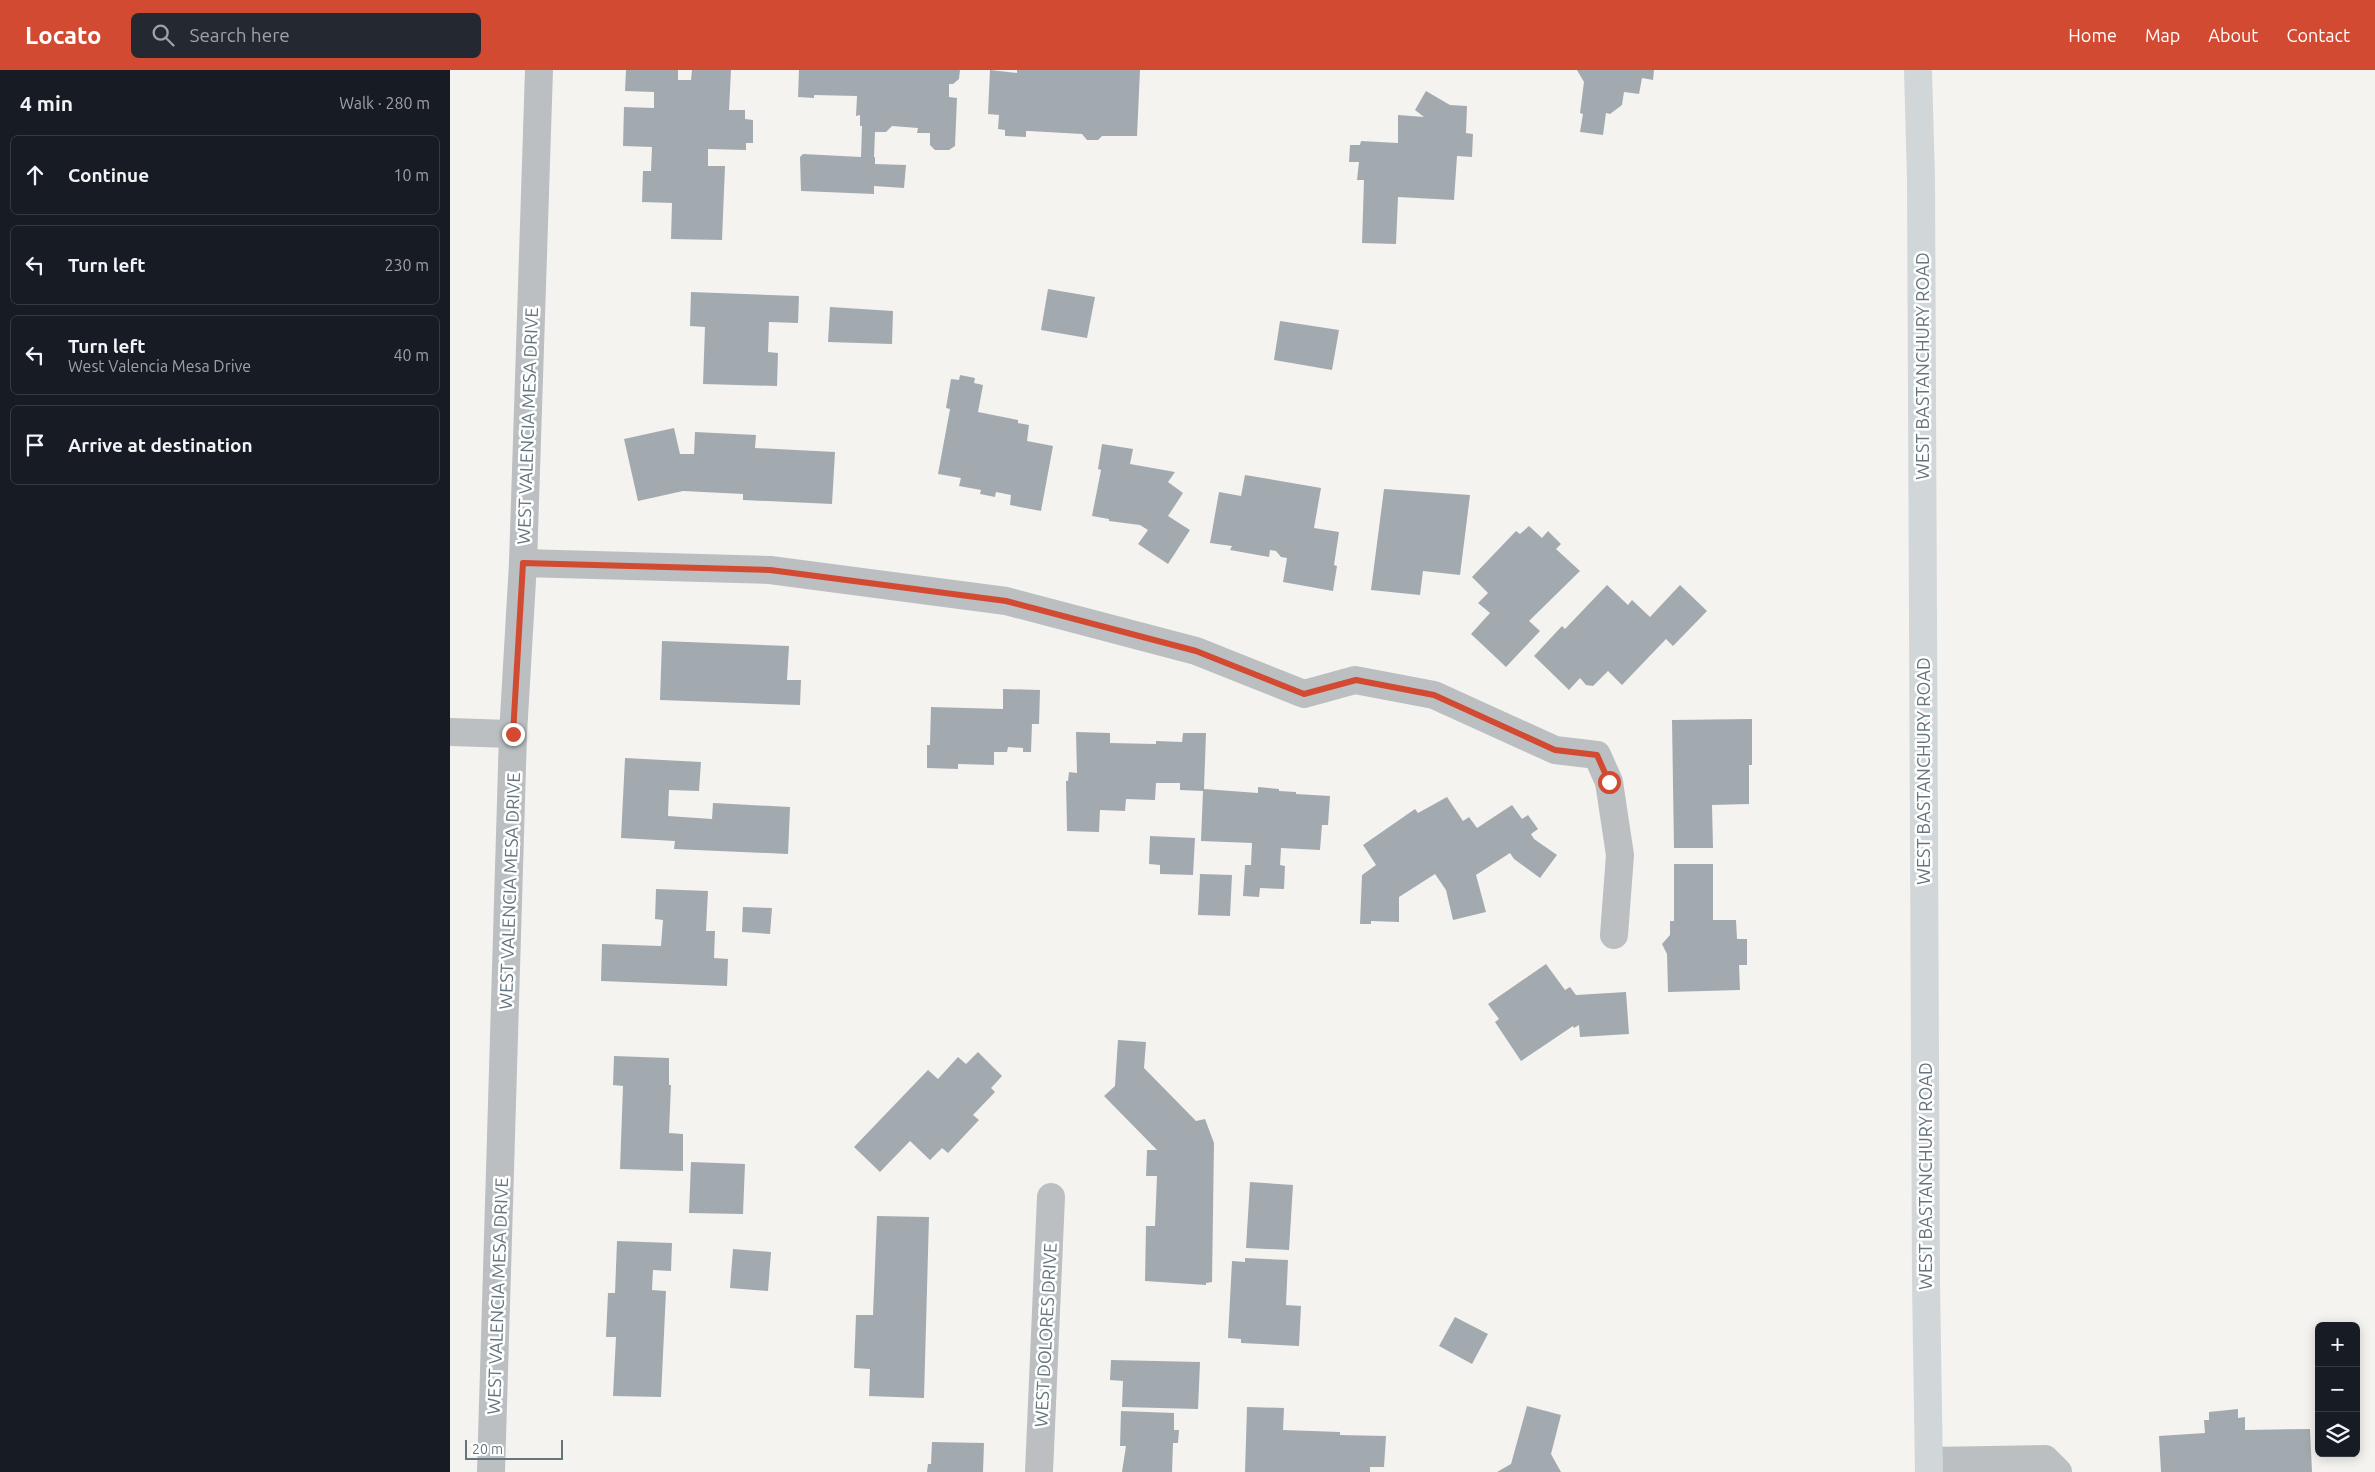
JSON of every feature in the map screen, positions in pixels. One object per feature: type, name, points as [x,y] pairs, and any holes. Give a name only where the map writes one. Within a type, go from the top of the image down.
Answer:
[{"type":"main road","name":"WEST BASTANCHURY ROAD","points":[[1918,70],[1921,179],[1926,1261],[1929,1466]]},
{"type":"street","name":"WEST VALENCIA MESA DRIVE","points":[[491,1472],[513,734],[523,563],[540,70]]},
{"type":"street","points":[[523,563],[770,570],[1006,601],[1196,651],[1304,694],[1356,680],[1434,695],[1555,750],[1597,755],[1609,782],[1620,855],[1614,935]]},
{"type":"street","points":[[450,732],[513,734]]},
{"type":"street","name":"WEST DOLORES DRIVE","points":[[1039,1472],[1051,1197]]},
{"type":"street","points":[[1929,1466],[2045,1459],[2058,1472]]},
{"type":"building","points":[[626,70],[678,70],[678,80],[691,80],[692,70],[731,70],[729,110],[745,110],[745,119],[753,120],[753,143],[746,143],[746,150],[708,149],[708,166],[725,166],[722,240],[671,239],[672,203],[642,202],[643,171],[651,171],[652,147],[623,146],[624,107],[654,108],[654,92],[625,91]]},
{"type":"building","points":[[799,70],[960,70],[959,79],[953,84],[949,84],[949,97],[957,98],[955,146],[949,150],[935,150],[930,145],[930,133],[917,133],[918,128],[892,126],[886,132],[875,132],[875,164],[906,165],[904,188],[874,186],[874,194],[801,191],[800,157],[803,154],[861,157],[862,126],[860,126],[860,115],[856,116],[857,96],[814,95],[814,98],[798,97]]},
{"type":"building","points":[[990,70],[1017,73],[1017,70],[1140,70],[1137,136],[1102,136],[1098,140],[1087,140],[1082,134],[1026,131],[1026,137],[1005,136],[1005,130],[998,129],[999,115],[988,114]]},
{"type":"building","points":[[1577,70],[1654,70],[1653,80],[1642,78],[1639,94],[1624,92],[1622,105],[1610,114],[1606,113],[1603,135],[1580,132],[1583,114],[1580,113],[1584,82]]},
{"type":"building","points":[[1426,91],[1450,105],[1467,106],[1466,133],[1473,134],[1472,157],[1457,156],[1454,200],[1398,197],[1396,244],[1362,243],[1364,180],[1357,180],[1359,162],[1349,162],[1350,145],[1360,145],[1361,141],[1398,143],[1398,115],[1424,117],[1415,110]]},
{"type":"building","points":[[1048,289],[1095,297],[1087,338],[1041,330]]},
{"type":"building","points":[[691,292],[799,296],[798,323],[769,322],[768,352],[778,353],[777,386],[703,384],[705,327],[690,326]]},
{"type":"building","points":[[830,307],[893,311],[892,344],[828,342]]},
{"type":"building","points":[[1280,321],[1339,330],[1332,370],[1274,360]]},
{"type":"building","points":[[960,375],[975,378],[974,383],[983,385],[978,412],[1018,420],[1018,423],[1029,425],[1027,441],[1053,446],[1041,511],[1010,505],[1011,495],[996,492],[995,497],[980,494],[981,490],[959,486],[961,478],[938,474],[950,409],[946,408],[951,379],[959,380]]},
{"type":"building","points":[[674,428],[680,454],[694,454],[695,432],[756,435],[755,448],[835,452],[832,504],[743,500],[743,494],[683,491],[638,501],[624,439]]},
{"type":"building","points":[[1102,444],[1133,449],[1130,464],[1175,472],[1168,482],[1183,493],[1168,516],[1190,530],[1168,564],[1138,544],[1148,530],[1140,525],[1109,521],[1109,519],[1092,516],[1101,470],[1098,469]]},
{"type":"building","points":[[1245,475],[1321,488],[1314,528],[1339,532],[1334,565],[1337,566],[1333,591],[1283,582],[1287,558],[1281,557],[1276,551],[1270,550],[1269,557],[1230,550],[1232,546],[1210,543],[1219,492],[1241,496]]},
{"type":"building","points":[[1384,489],[1470,495],[1460,575],[1423,571],[1420,595],[1371,590]]},
{"type":"building","points":[[1529,526],[1542,538],[1548,531],[1561,544],[1556,549],[1580,571],[1529,621],[1540,631],[1506,667],[1471,634],[1490,613],[1478,603],[1488,593],[1472,577],[1516,531],[1520,534]]},
{"type":"building","points":[[1607,585],[1628,605],[1632,600],[1650,617],[1680,585],[1707,611],[1673,646],[1666,639],[1622,685],[1608,671],[1593,686],[1586,685],[1580,678],[1569,690],[1534,656],[1562,626],[1565,629]]},
{"type":"building","points":[[662,641],[789,646],[787,680],[801,680],[800,705],[660,700]]},
{"type":"building","points":[[1003,689],[1040,690],[1039,724],[1032,724],[1031,752],[1023,752],[1023,748],[1008,747],[1007,752],[994,752],[994,765],[958,764],[958,769],[927,768],[927,745],[930,745],[931,707],[1003,709]]},
{"type":"building","points":[[1752,719],[1752,765],[1749,765],[1749,804],[1712,805],[1713,848],[1674,848],[1672,720]]},
{"type":"building","points":[[1076,732],[1110,733],[1110,743],[1156,744],[1156,741],[1182,742],[1183,733],[1206,733],[1204,789],[1258,793],[1258,787],[1296,792],[1296,794],[1330,796],[1328,825],[1322,825],[1320,850],[1281,848],[1280,865],[1285,866],[1284,889],[1260,888],[1259,897],[1243,896],[1245,865],[1251,865],[1252,843],[1201,841],[1203,791],[1180,790],[1180,783],[1156,783],[1155,800],[1126,799],[1125,811],[1100,810],[1099,832],[1067,831],[1066,781],[1068,781],[1069,772],[1077,773]]},
{"type":"building","points":[[625,758],[701,762],[699,791],[669,790],[668,816],[712,819],[713,803],[790,807],[788,854],[674,849],[675,841],[621,838]]},
{"type":"building","points":[[1447,797],[1463,821],[1469,817],[1477,828],[1512,805],[1522,819],[1528,815],[1538,829],[1531,834],[1534,839],[1557,855],[1540,878],[1514,859],[1510,853],[1476,875],[1486,912],[1453,920],[1446,890],[1435,874],[1399,897],[1399,922],[1371,921],[1371,924],[1360,924],[1362,875],[1376,865],[1363,845],[1415,809],[1418,813]]},
{"type":"building","points":[[1150,836],[1195,838],[1193,875],[1160,874],[1160,865],[1149,864]]},
{"type":"building","points":[[1674,864],[1713,864],[1713,920],[1736,920],[1737,939],[1747,939],[1747,965],[1739,965],[1740,990],[1668,992],[1667,954],[1662,944],[1670,935],[1670,921],[1674,921]]},
{"type":"building","points":[[1200,874],[1232,875],[1230,916],[1198,915]]},
{"type":"building","points":[[656,889],[708,891],[706,931],[715,931],[714,958],[728,959],[727,986],[601,981],[602,944],[661,946],[663,920],[655,919]]},
{"type":"building","points":[[743,907],[772,908],[770,934],[742,932]]},
{"type":"building","points":[[1546,964],[1565,990],[1570,987],[1576,995],[1626,992],[1629,1034],[1580,1037],[1579,1025],[1574,1028],[1573,1026],[1521,1061],[1495,1022],[1499,1019],[1488,1004]]},
{"type":"building","points":[[1118,1040],[1146,1042],[1144,1068],[1196,1121],[1205,1119],[1214,1143],[1212,1282],[1206,1283],[1206,1285],[1145,1281],[1146,1226],[1155,1226],[1157,1176],[1146,1176],[1147,1150],[1157,1150],[1104,1096],[1115,1086]]},
{"type":"building","points":[[978,1052],[1002,1076],[991,1088],[995,1092],[973,1115],[979,1120],[948,1153],[942,1148],[930,1160],[910,1141],[880,1172],[854,1147],[928,1070],[938,1079],[958,1057],[966,1064]]},
{"type":"building","points":[[614,1056],[669,1058],[669,1085],[671,1085],[669,1133],[683,1134],[683,1171],[620,1169],[623,1086],[613,1085]]},
{"type":"building","points":[[691,1162],[745,1164],[743,1214],[689,1213]]},
{"type":"building","points":[[1250,1182],[1293,1185],[1289,1250],[1246,1248]]},
{"type":"building","points":[[877,1216],[929,1217],[924,1398],[869,1396],[870,1369],[854,1368],[856,1315],[873,1315]]},
{"type":"building","points":[[617,1241],[672,1243],[671,1271],[653,1270],[652,1290],[666,1291],[661,1397],[613,1396],[616,1337],[606,1337],[608,1293],[615,1293]]},
{"type":"building","points":[[733,1249],[771,1252],[768,1291],[730,1288]]},
{"type":"building","points":[[1245,1258],[1288,1260],[1286,1305],[1301,1306],[1299,1346],[1241,1343],[1241,1339],[1228,1338],[1232,1261],[1245,1262]]},
{"type":"building","points":[[1455,1317],[1488,1334],[1472,1364],[1439,1346]]},
{"type":"building","points":[[1111,1360],[1200,1362],[1198,1409],[1122,1407],[1123,1381],[1110,1380]]},
{"type":"building","points":[[1527,1406],[1561,1415],[1551,1454],[1561,1472],[1497,1472],[1511,1464]]},
{"type":"building","points":[[1247,1407],[1284,1408],[1283,1430],[1340,1432],[1340,1435],[1386,1436],[1384,1467],[1370,1467],[1370,1472],[1245,1472]]},
{"type":"building","points":[[2238,1409],[2238,1418],[2245,1417],[2245,1430],[2310,1429],[2312,1472],[2161,1472],[2159,1436],[2205,1433],[2204,1420],[2209,1420],[2209,1412]]},
{"type":"building","points":[[1121,1411],[1174,1413],[1174,1430],[1179,1430],[1178,1443],[1173,1443],[1172,1472],[1122,1472],[1126,1446],[1120,1446]]},
{"type":"building","points":[[932,1442],[984,1443],[983,1472],[927,1472],[928,1464],[931,1464]]},
{"type":"route","points":[[513,734],[523,563],[770,570],[1006,601],[1196,651],[1304,694],[1356,680],[1434,695],[1555,750],[1597,755],[1609,782]]}]
